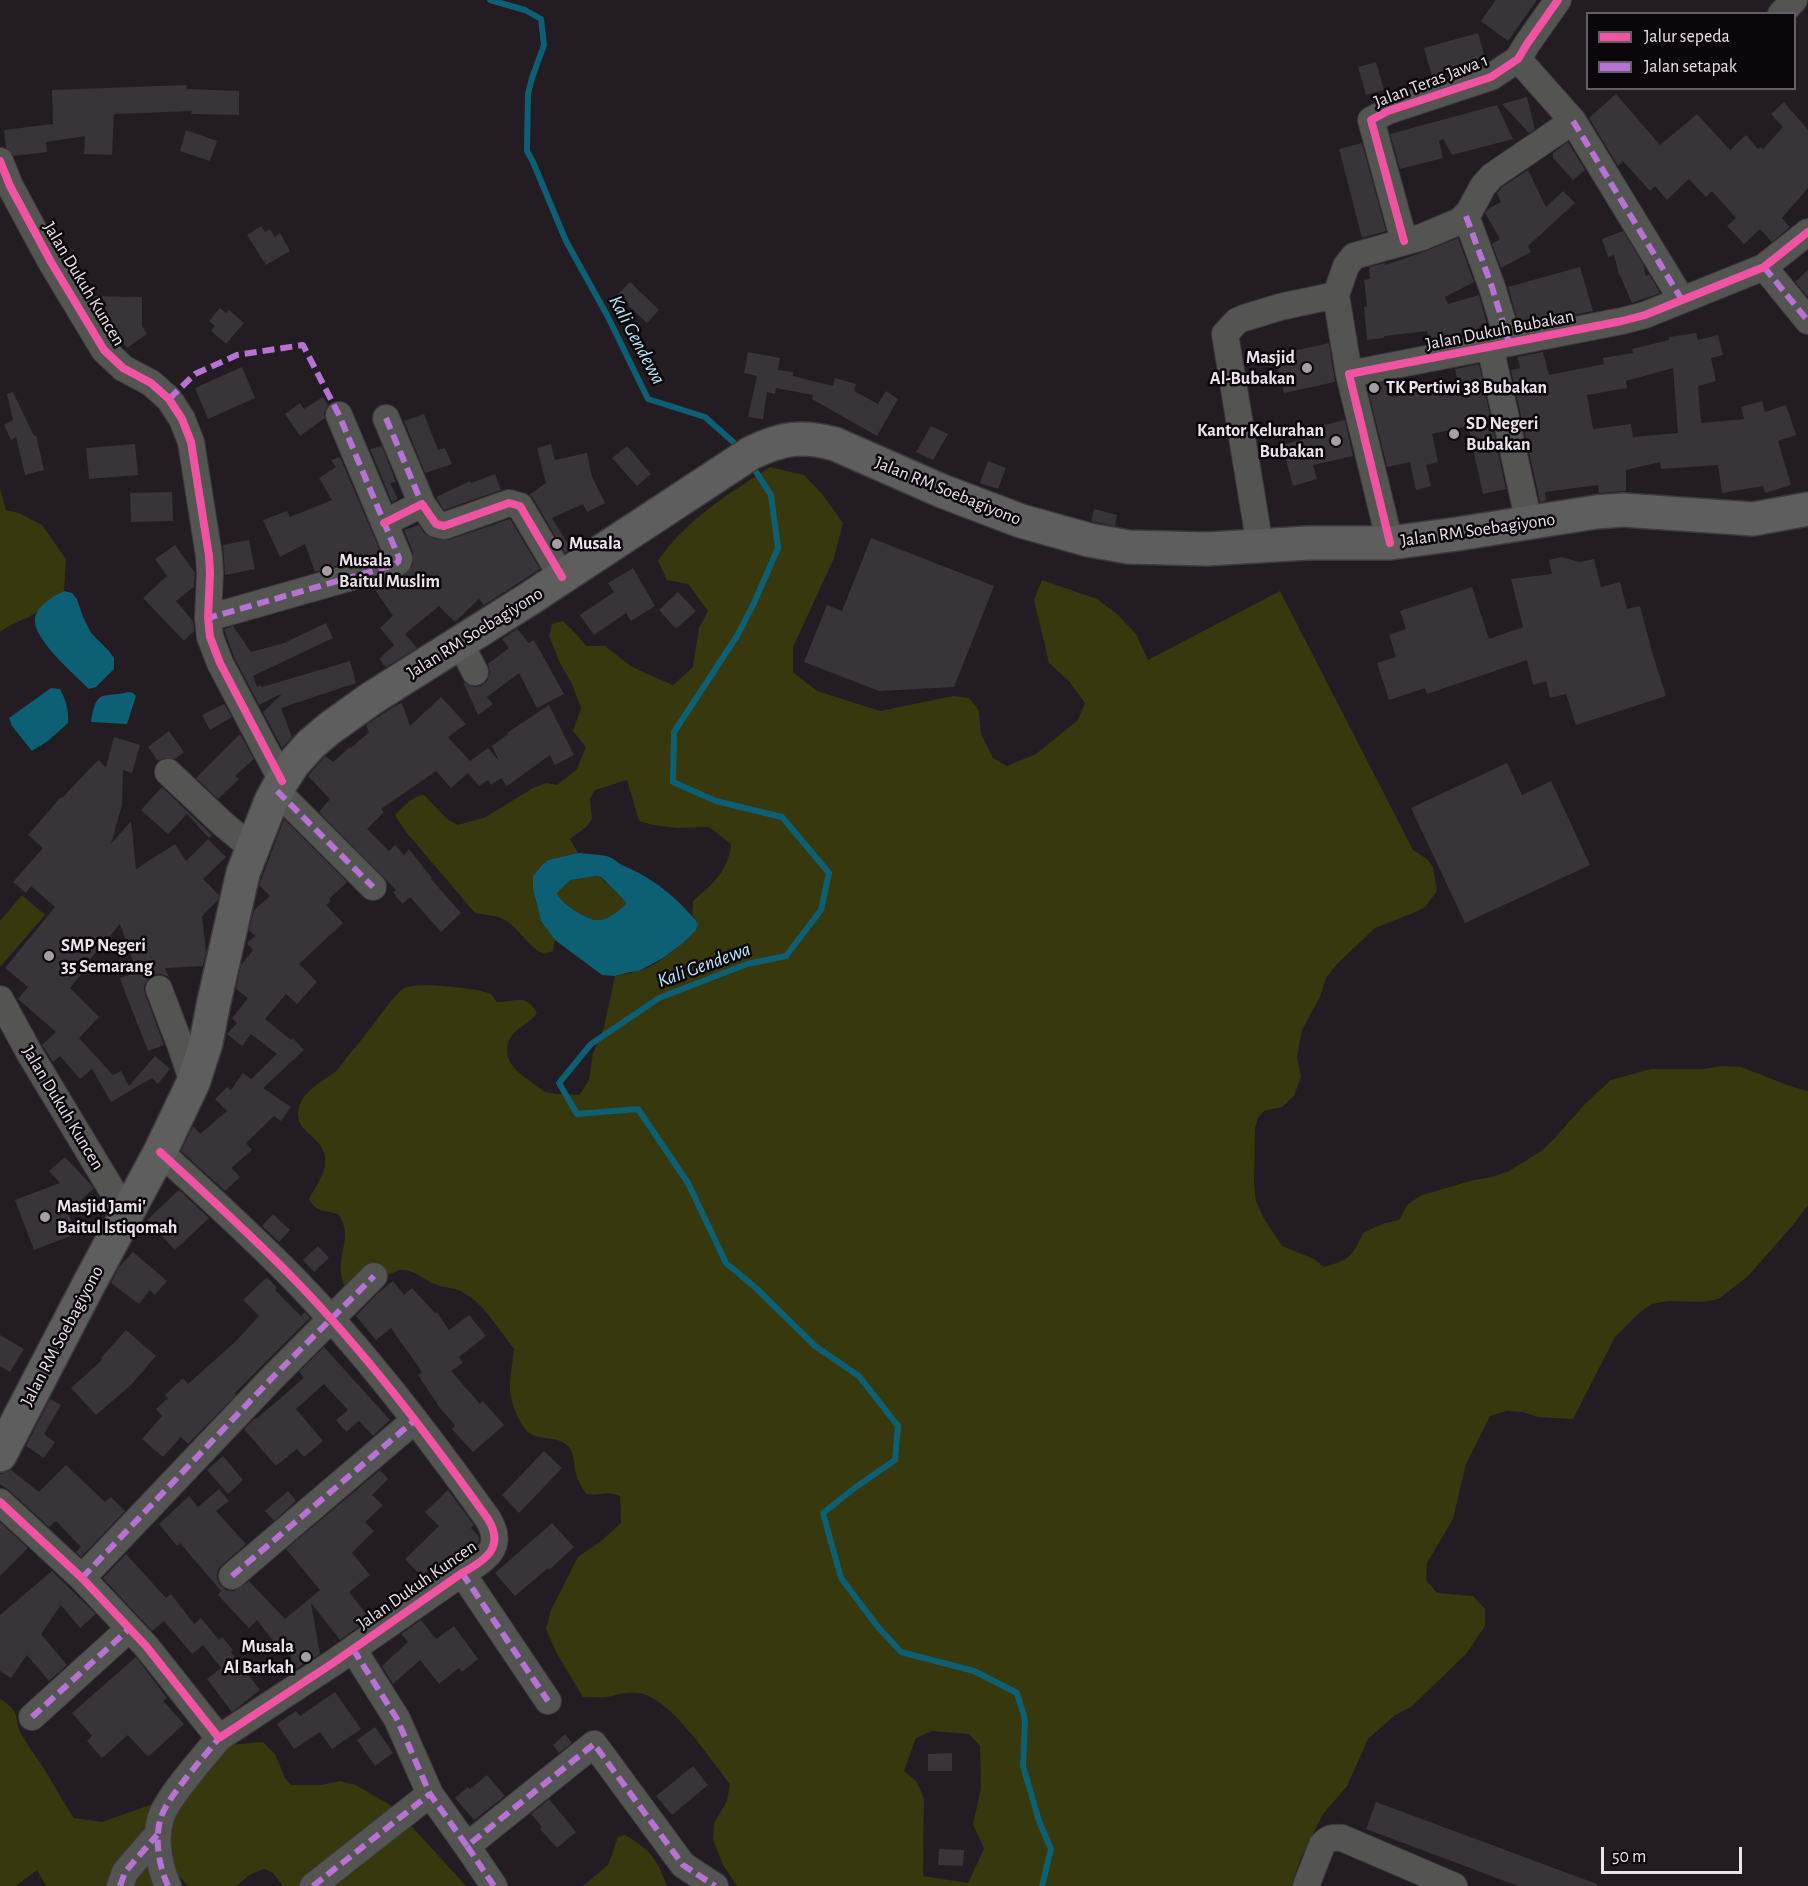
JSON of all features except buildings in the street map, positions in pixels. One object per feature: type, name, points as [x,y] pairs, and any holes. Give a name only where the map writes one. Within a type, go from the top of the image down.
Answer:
[{"type":"main road","name":"Jalan RM Soebagiyono","points":[[0,1455],[160,1152],[193,1083],[206,1042],[243,873],[279,786],[299,757],[330,728],[372,698],[751,453],[767,445],[799,437],[820,440],[836,444],[942,491],[1021,521],[1078,537],[1128,547],[1207,549],[1308,543],[1390,543],[1596,512],[1623,510],[1753,519],[1808,509]]},
{"type":"street","name":"Jalan Teras Jawa 1","points":[[1404,241],[1371,120],[1388,111],[1491,77],[1518,59],[1558,0]]},
{"type":"street","points":[[1783,12],[1794,0]]},
{"type":"street","points":[[1518,59],[1573,121],[1682,300]]},
{"type":"street","points":[[1390,543],[1349,374],[1336,295],[1346,266],[1354,256],[1422,237],[1466,216],[1483,186],[1492,176],[1573,121]]},
{"type":"street","name":"Jalan Dukuh Kuncen","points":[[0,161],[5,188],[104,350],[123,368],[151,384],[169,399],[182,419],[191,442],[208,548],[210,637],[220,663],[279,786],[373,887]]},
{"type":"street","points":[[1466,216],[1492,287],[1499,345]]},
{"type":"street","name":"Jalan Dukuh Bubakan","points":[[1349,374],[1645,315],[1764,267],[1808,232]]},
{"type":"street","points":[[1764,267],[1808,321]]},
{"type":"street","points":[[1260,546],[1225,334],[1237,321],[1244,318],[1280,307],[1336,295]]},
{"type":"street","name":"Jalan Dukuh Bubakan","points":[[1499,345],[1529,523]]},
{"type":"street","points":[[208,618],[398,562],[399,558],[339,415]]},
{"type":"street","points":[[386,418],[422,504],[436,524],[444,526],[509,503],[516,504],[520,506],[562,577]]},
{"type":"street","points":[[384,523],[422,504]]},
{"type":"street","points":[[460,643],[476,672]]},
{"type":"street","points":[[168,772],[252,848]]},
{"type":"street","points":[[159,988],[193,1083]]},
{"type":"street","name":"Jalan Dukuh Kuncen","points":[[0,999],[30,1054],[127,1215]]},
{"type":"street","name":"Jalan Dukuh Kuncen","points":[[160,1152],[293,1278],[331,1319],[415,1420],[494,1529],[495,1538],[494,1547],[476,1565],[219,1738],[176,1792],[161,1816],[157,1835],[159,1856],[168,1886]]},
{"type":"street","points":[[82,1578],[272,1378],[374,1276]]},
{"type":"street","points":[[232,1576],[415,1420]]},
{"type":"street","points":[[0,1502],[82,1578],[146,1646],[219,1738]]},
{"type":"street","points":[[462,1573],[548,1701]]},
{"type":"street","points":[[32,1717],[129,1629]]},
{"type":"street","name":"Jalan Dukuh Kuncen","points":[[353,1649],[397,1719],[430,1794],[494,1886]]},
{"type":"street","points":[[466,1846],[594,1744],[682,1865],[715,1886]]},
{"type":"street","points":[[313,1886],[430,1794]]},
{"type":"street","name":"Jalan Dukuh Kuncen","points":[[120,1886],[125,1872],[157,1835]]},
{"type":"street","points":[[1306,1886],[1322,1845],[1333,1837],[1342,1838],[1419,1879],[1454,1886]]},
{"type":"shaded area","points":[[770,467],[804,475],[822,494],[843,523],[834,558],[793,647],[793,672],[817,691],[880,711],[953,696],[969,698],[979,711],[981,734],[993,758],[1007,766],[1036,754],[1078,720],[1085,703],[1069,681],[1049,663],[1034,600],[1042,580],[1097,599],[1117,614],[1136,634],[1148,660],[1280,591],[1413,850],[1427,859],[1433,867],[1437,891],[1426,906],[1418,911],[1375,928],[1337,964],[1326,978],[1320,997],[1302,1030],[1297,1057],[1301,1077],[1294,1096],[1282,1107],[1264,1111],[1258,1118],[1255,1128],[1256,1201],[1263,1217],[1282,1246],[1314,1259],[1324,1267],[1339,1262],[1349,1256],[1363,1233],[1382,1224],[1399,1220],[1408,1204],[1422,1195],[1509,1171],[1540,1152],[1611,1080],[1651,1069],[1741,1067],[1808,1091],[1808,1205],[1748,1276],[1719,1299],[1701,1302],[1668,1301],[1652,1304],[1639,1313],[1615,1337],[1573,1419],[1538,1417],[1523,1412],[1507,1411],[1490,1416],[1466,1464],[1453,1519],[1427,1563],[1426,1580],[1437,1593],[1473,1596],[1485,1609],[1485,1626],[1466,1654],[1411,1707],[1395,1715],[1368,1739],[1347,1786],[1323,1814],[1301,1858],[1291,1886],[737,1886],[723,1865],[713,1840],[714,1823],[727,1801],[730,1784],[689,1731],[663,1705],[650,1697],[629,1692],[603,1697],[583,1697],[557,1654],[546,1629],[551,1610],[578,1557],[621,1523],[620,1496],[586,1494],[578,1479],[568,1446],[555,1439],[533,1435],[524,1428],[511,1399],[514,1349],[479,1304],[461,1291],[437,1285],[406,1270],[400,1270],[353,1289],[344,1286],[341,1264],[345,1229],[338,1214],[318,1209],[309,1199],[324,1170],[325,1156],[318,1143],[303,1128],[298,1115],[299,1107],[311,1089],[339,1068],[403,989],[424,985],[463,988],[491,994],[497,1002],[520,1000],[529,1003],[537,1013],[510,1038],[507,1050],[510,1062],[518,1072],[544,1091],[554,1094],[579,1095],[589,1080],[593,1053],[604,1027],[615,976],[639,971],[654,964],[681,944],[699,924],[692,915],[693,901],[713,883],[723,869],[731,844],[709,827],[677,828],[639,821],[627,780],[595,790],[590,799],[592,819],[586,827],[570,839],[578,853],[548,860],[538,869],[533,889],[541,921],[555,940],[553,951],[544,954],[501,918],[475,913],[406,832],[395,815],[412,799],[424,795],[447,819],[458,825],[486,817],[533,788],[546,783],[557,785],[577,769],[586,747],[573,731],[581,708],[549,636],[552,624],[563,621],[586,646],[605,646],[632,667],[673,685],[693,667],[699,628],[708,611],[688,584],[667,580],[658,561],[681,533],[709,508]],"holes":[[[932,1731],[969,1734],[980,1746],[981,1789],[973,1824],[984,1849],[968,1883],[923,1876],[924,1799],[917,1782],[904,1771],[916,1738]]]},
{"type":"shaded area","points":[[0,489],[6,510],[19,513],[42,525],[66,559],[64,591],[38,612],[0,632]]},
{"type":"shaded area","points":[[600,877],[626,904],[612,915],[600,920],[580,913],[563,901],[557,893],[570,880]]},
{"type":"shaded area","points":[[22,895],[45,915],[0,967],[0,921]]},
{"type":"shaded area","points":[[0,1699],[12,1708],[23,1737],[74,1818],[102,1822],[192,1790],[228,1745],[263,1742],[275,1754],[285,1778],[291,1785],[322,1785],[340,1781],[356,1785],[395,1808],[466,1886],[283,1886],[273,1873],[265,1869],[250,1875],[237,1886],[188,1886],[178,1875],[161,1886],[46,1886],[37,1870],[16,1886],[0,1886]]},
{"type":"shaded area","points":[[625,1835],[652,1856],[667,1886],[583,1886],[608,1865],[618,1837]]},
{"type":"water","points":[[64,591],[72,593],[77,599],[91,633],[114,658],[114,669],[96,687],[89,689],[65,666],[36,628],[36,615],[41,606]]},
{"type":"water","points":[[51,688],[60,689],[62,693],[68,723],[48,741],[32,751],[12,726],[9,718]]},
{"type":"water","points":[[129,692],[136,696],[127,724],[91,722],[98,699],[106,695]]},
{"type":"water","points":[[578,853],[611,857],[645,876],[664,890],[699,924],[683,943],[663,958],[639,971],[615,976],[602,975],[555,940],[541,921],[533,889],[533,876],[548,860]],"holes":[[[601,877],[626,904],[605,919],[596,920],[580,914],[568,906],[557,893],[570,880]]]},
{"type":"waterway","name":"Kali Gendewa","points":[[490,0],[525,10],[541,19],[544,45],[528,94],[527,151],[566,241],[607,315],[648,399],[705,417],[740,448]]},
{"type":"waterway","name":"Kali Gendewa","points":[[751,464],[771,495],[778,548],[737,636],[674,732],[673,782],[716,801],[782,817],[829,873],[821,910],[786,956],[747,964],[659,998],[591,1044],[559,1083],[577,1114],[638,1109],[688,1183],[726,1263],[756,1288],[815,1346],[859,1376],[898,1426],[895,1460],[823,1513],[841,1578],[878,1627],[901,1652],[974,1671],[1017,1693],[1025,1720],[1023,1766],[1039,1821],[1051,1849],[1042,1886]]},
{"type":"marked path","points":[[1573,121],[1682,300]]},
{"type":"marked path","points":[[1466,216],[1492,287],[1509,343]]},
{"type":"marked path","points":[[1764,267],[1808,321]]},
{"type":"marked path","points":[[169,399],[195,374],[237,355],[303,345],[339,415],[399,558],[394,565],[208,618]]},
{"type":"marked path","points":[[386,418],[422,504]]},
{"type":"marked path","points":[[277,791],[373,887]]},
{"type":"marked path","points":[[82,1578],[272,1378],[374,1276]]},
{"type":"marked path","points":[[232,1576],[415,1420]]},
{"type":"marked path","points":[[462,1573],[548,1701]]},
{"type":"marked path","points":[[32,1717],[129,1629]]},
{"type":"marked path","points":[[353,1649],[397,1719],[430,1794],[467,1846],[594,1744],[683,1865],[715,1886]]},
{"type":"marked path","points":[[168,1886],[158,1852],[161,1817],[178,1788],[219,1738]]},
{"type":"marked path","points":[[313,1886],[430,1794]]},
{"type":"marked path","points":[[120,1886],[125,1872],[157,1835]]},
{"type":"marked path","points":[[467,1846],[494,1886]]},
{"type":"cycle path","points":[[1404,241],[1371,120],[1388,111],[1491,77],[1518,59],[1558,0]]},
{"type":"cycle path","points":[[0,161],[10,186],[51,262],[104,350],[123,368],[151,383],[169,399],[182,419],[191,442],[209,556],[210,637],[220,663],[282,781]]},
{"type":"cycle path","points":[[1390,543],[1349,374],[1645,315],[1764,267],[1808,232]]},
{"type":"cycle path","points":[[384,523],[422,504],[436,524],[444,526],[509,503],[520,506],[562,577]]},
{"type":"cycle path","points":[[0,1502],[82,1578],[146,1646],[219,1738],[479,1563],[494,1545],[493,1529],[488,1519],[419,1425],[371,1365],[293,1278],[160,1152]]},
{"type":"place","name":"Masjid Al-Bubakan","points":[[1307,368]]},
{"type":"place","name":"TK Pertiwi 38 Bubakan","points":[[1374,388]]},
{"type":"place","name":"SD Negeri Bubakan","points":[[1454,434]]},
{"type":"place","name":"Kantor Kelurahan Bubakan","points":[[1336,441]]},
{"type":"place","name":"Musala","points":[[557,544]]},
{"type":"place","name":"Musala Baitul Muslim","points":[[327,571]]},
{"type":"place","name":"SMP Negeri 35 Semarang","points":[[49,956]]},
{"type":"place","name":"Masjid Jami' Baitul Istiqomah","points":[[45,1217]]},
{"type":"place","name":"Musala Al Barkah","points":[[306,1657]]}]
